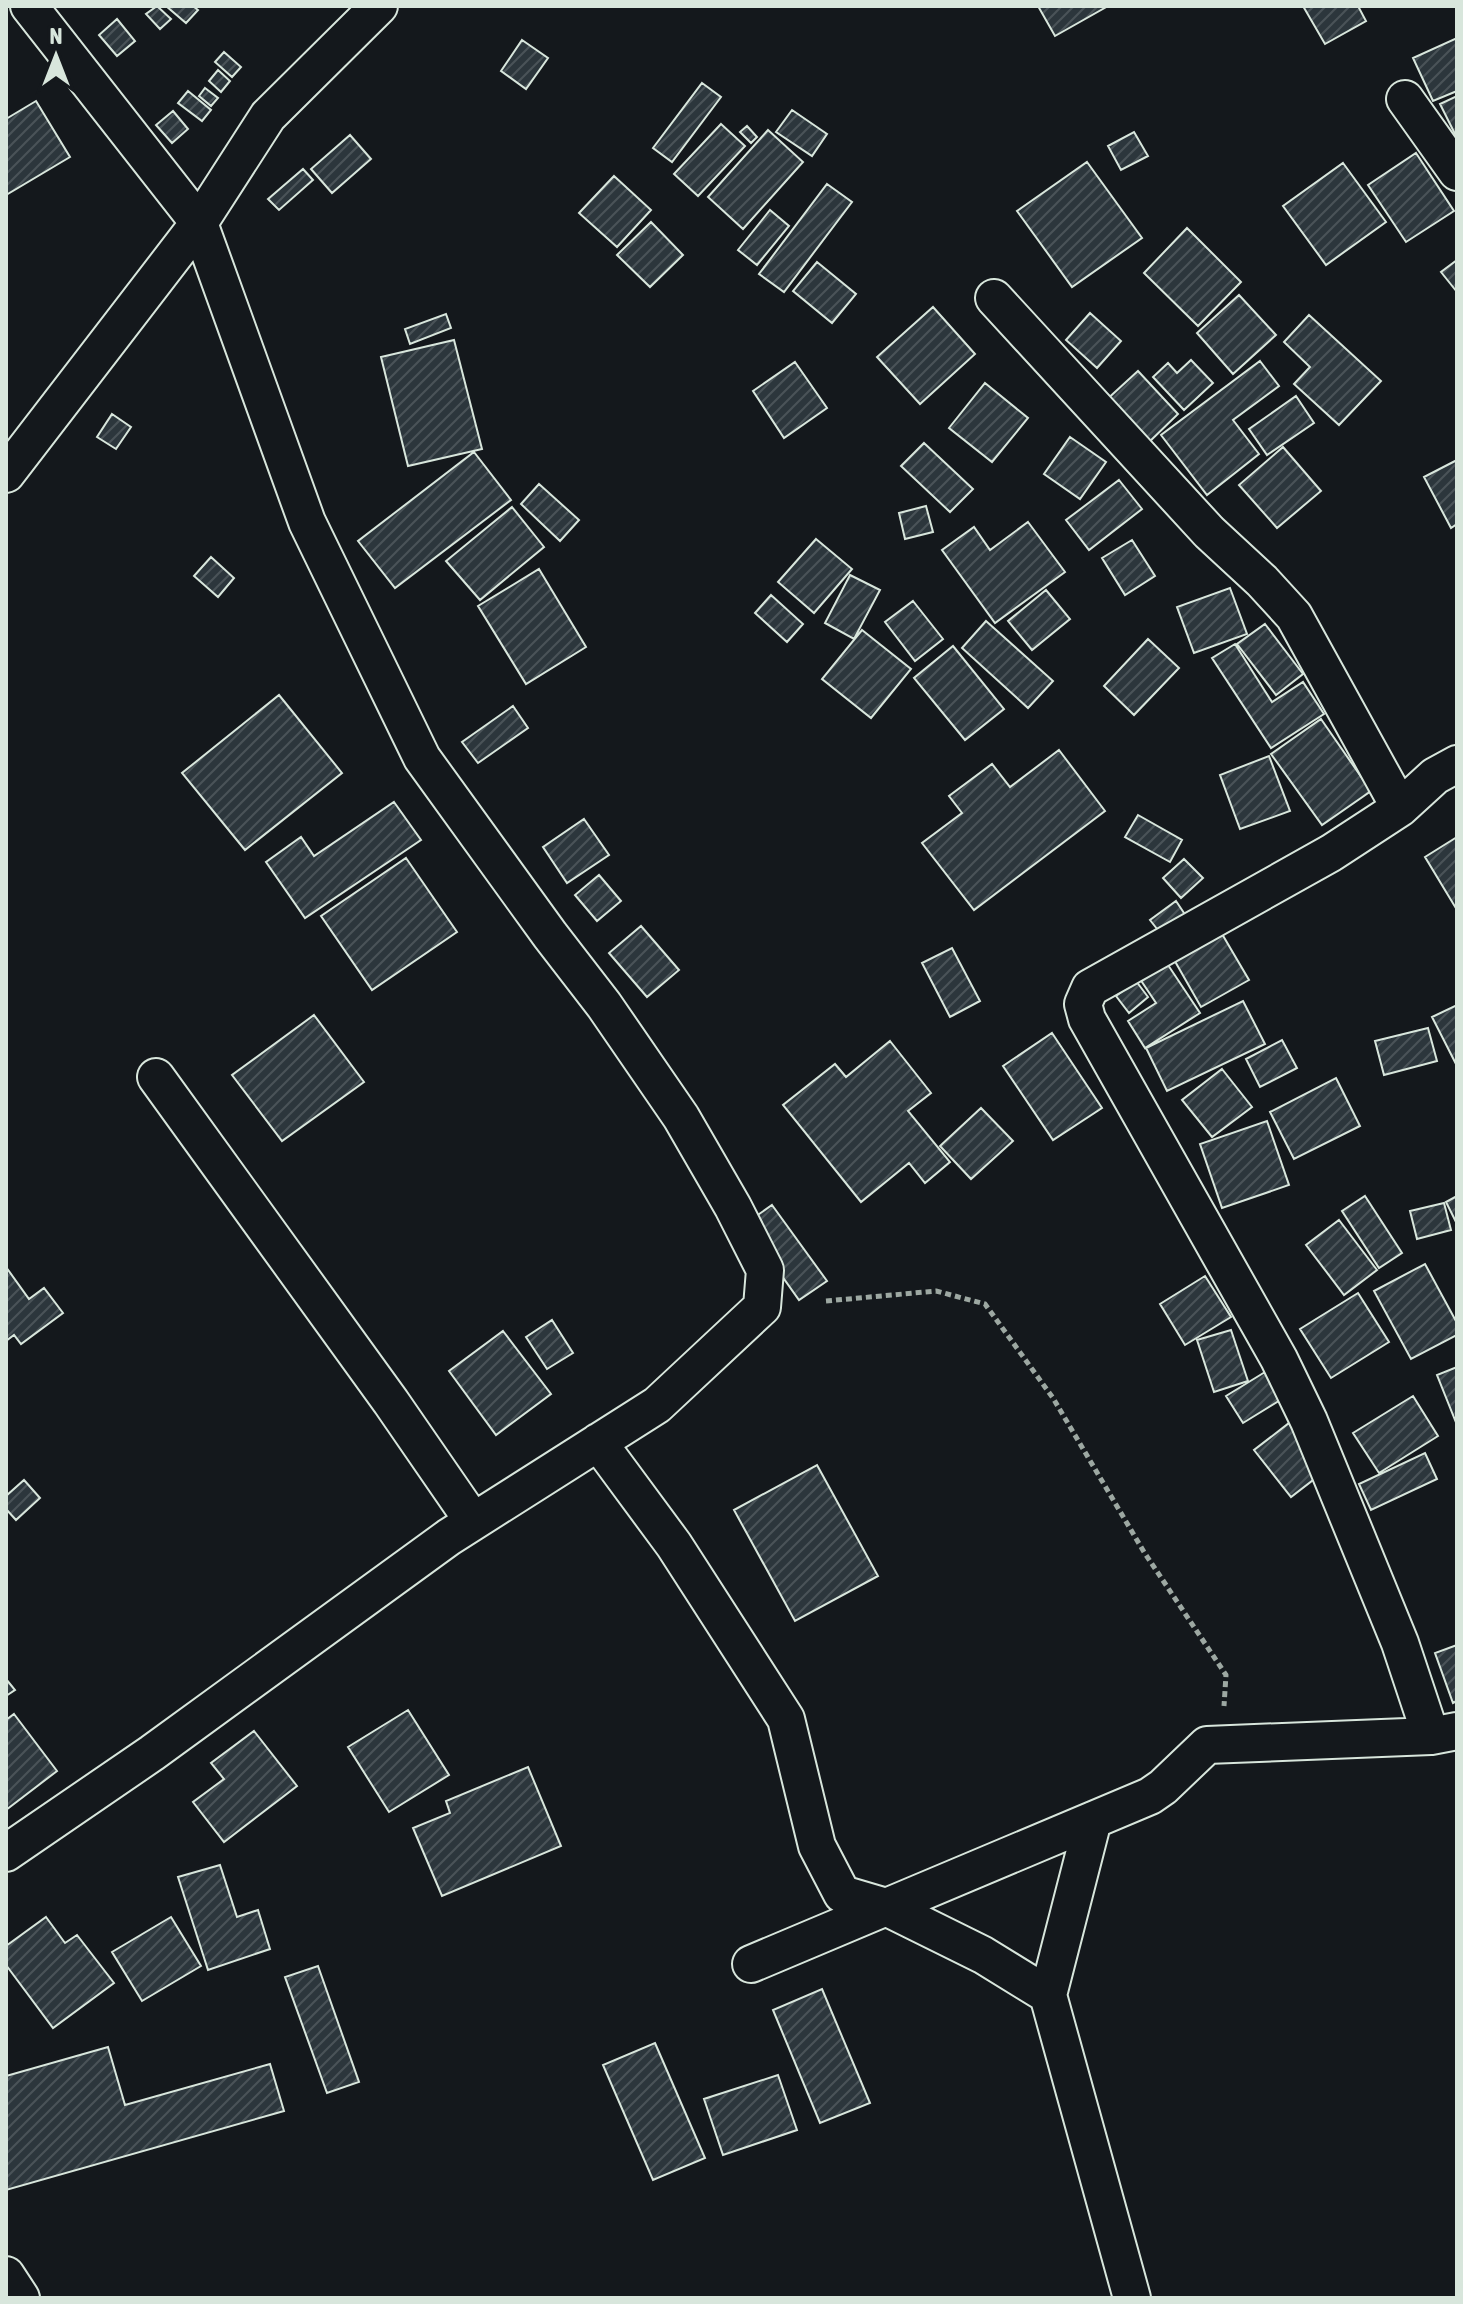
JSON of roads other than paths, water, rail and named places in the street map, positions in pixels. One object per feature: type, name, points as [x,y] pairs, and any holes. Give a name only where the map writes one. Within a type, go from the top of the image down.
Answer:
[{"type":"street","points":[[6,1853],[152,1753],[449,1537],[657,1405],[762,1307],[765,1270],[681,1117],[604,1005],[422,758],[307,522],[199,223],[29,6]]},
{"type":"street","points":[[6,474],[199,223],[268,116],[379,6]]},
{"type":"street","points":[[1405,99],[1457,172]]},
{"type":"street","points":[[994,298],[1209,532],[1262,581],[1294,616],[1400,808]]},
{"type":"street","points":[[751,1964],[1150,1796],[1207,1745],[1444,1734],[1400,1643],[1309,1421],[1279,1359],[1087,1019],[1083,1004],[1090,988],[1331,853],[1400,808],[1435,776],[1457,764]]},
{"type":"street","points":[[156,1077],[391,1402],[473,1521]]},
{"type":"street","points":[[598,1442],[674,1545],[786,1719],[817,1846],[842,1894],[886,1907],[983,1955],[1048,1995]]},
{"type":"street","points":[[1093,1820],[1048,1995],[1132,2298]]},
{"type":"street","points":[[6,2275],[21,2298]]}]
